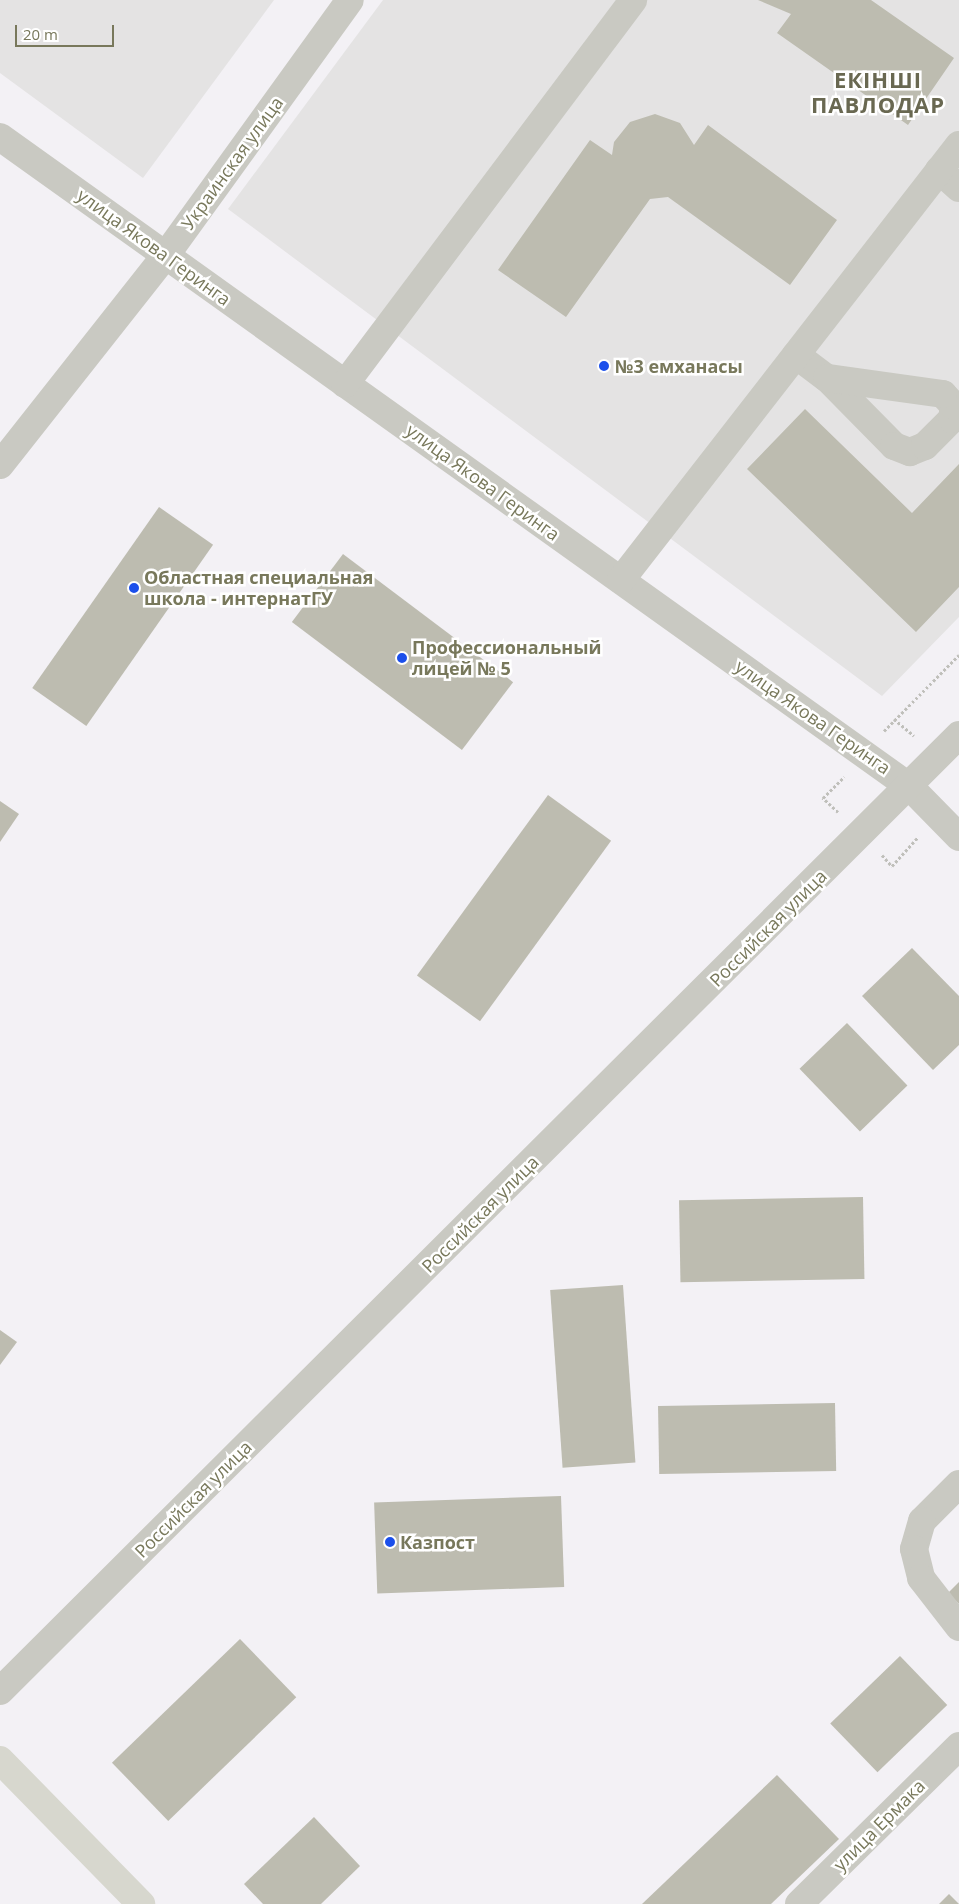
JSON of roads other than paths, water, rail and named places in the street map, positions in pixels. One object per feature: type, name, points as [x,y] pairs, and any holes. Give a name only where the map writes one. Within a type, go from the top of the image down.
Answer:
[{"type":"main road","points":[[1,1763],[141,1904]]},
{"type":"street","name":"Украинская улица","points":[[0,465],[166,255],[350,0]]},
{"type":"street","points":[[345,384],[633,0]]},
{"type":"street","name":"улица Якова Геринга","points":[[0,137],[910,786],[959,837]]},
{"type":"street","points":[[621,580],[959,144]]},
{"type":"street","points":[[939,170],[959,188]]},
{"type":"street","points":[[796,355],[827,378]]},
{"type":"street","name":"Российская улица","points":[[0,1691],[910,786],[959,735]]},
{"type":"street","points":[[959,1484],[922,1521],[914,1549],[921,1578],[959,1627]]},
{"type":"street","name":"улица Ермака","points":[[799,1904],[959,1746]]},
{"type":"place","name":"№3 емханасы","points":[[604,366]]},
{"type":"place","name":"Областная специальная школа - интернатГУ","points":[[134,588]]},
{"type":"place","name":"Профессиональный лицей № 5","points":[[402,658]]},
{"type":"place","name":"Казпост","points":[[390,1542]]},
{"type":"district","name":"ЕКІНШІ ПАВЛОДАР","points":[[878,92]]}]
